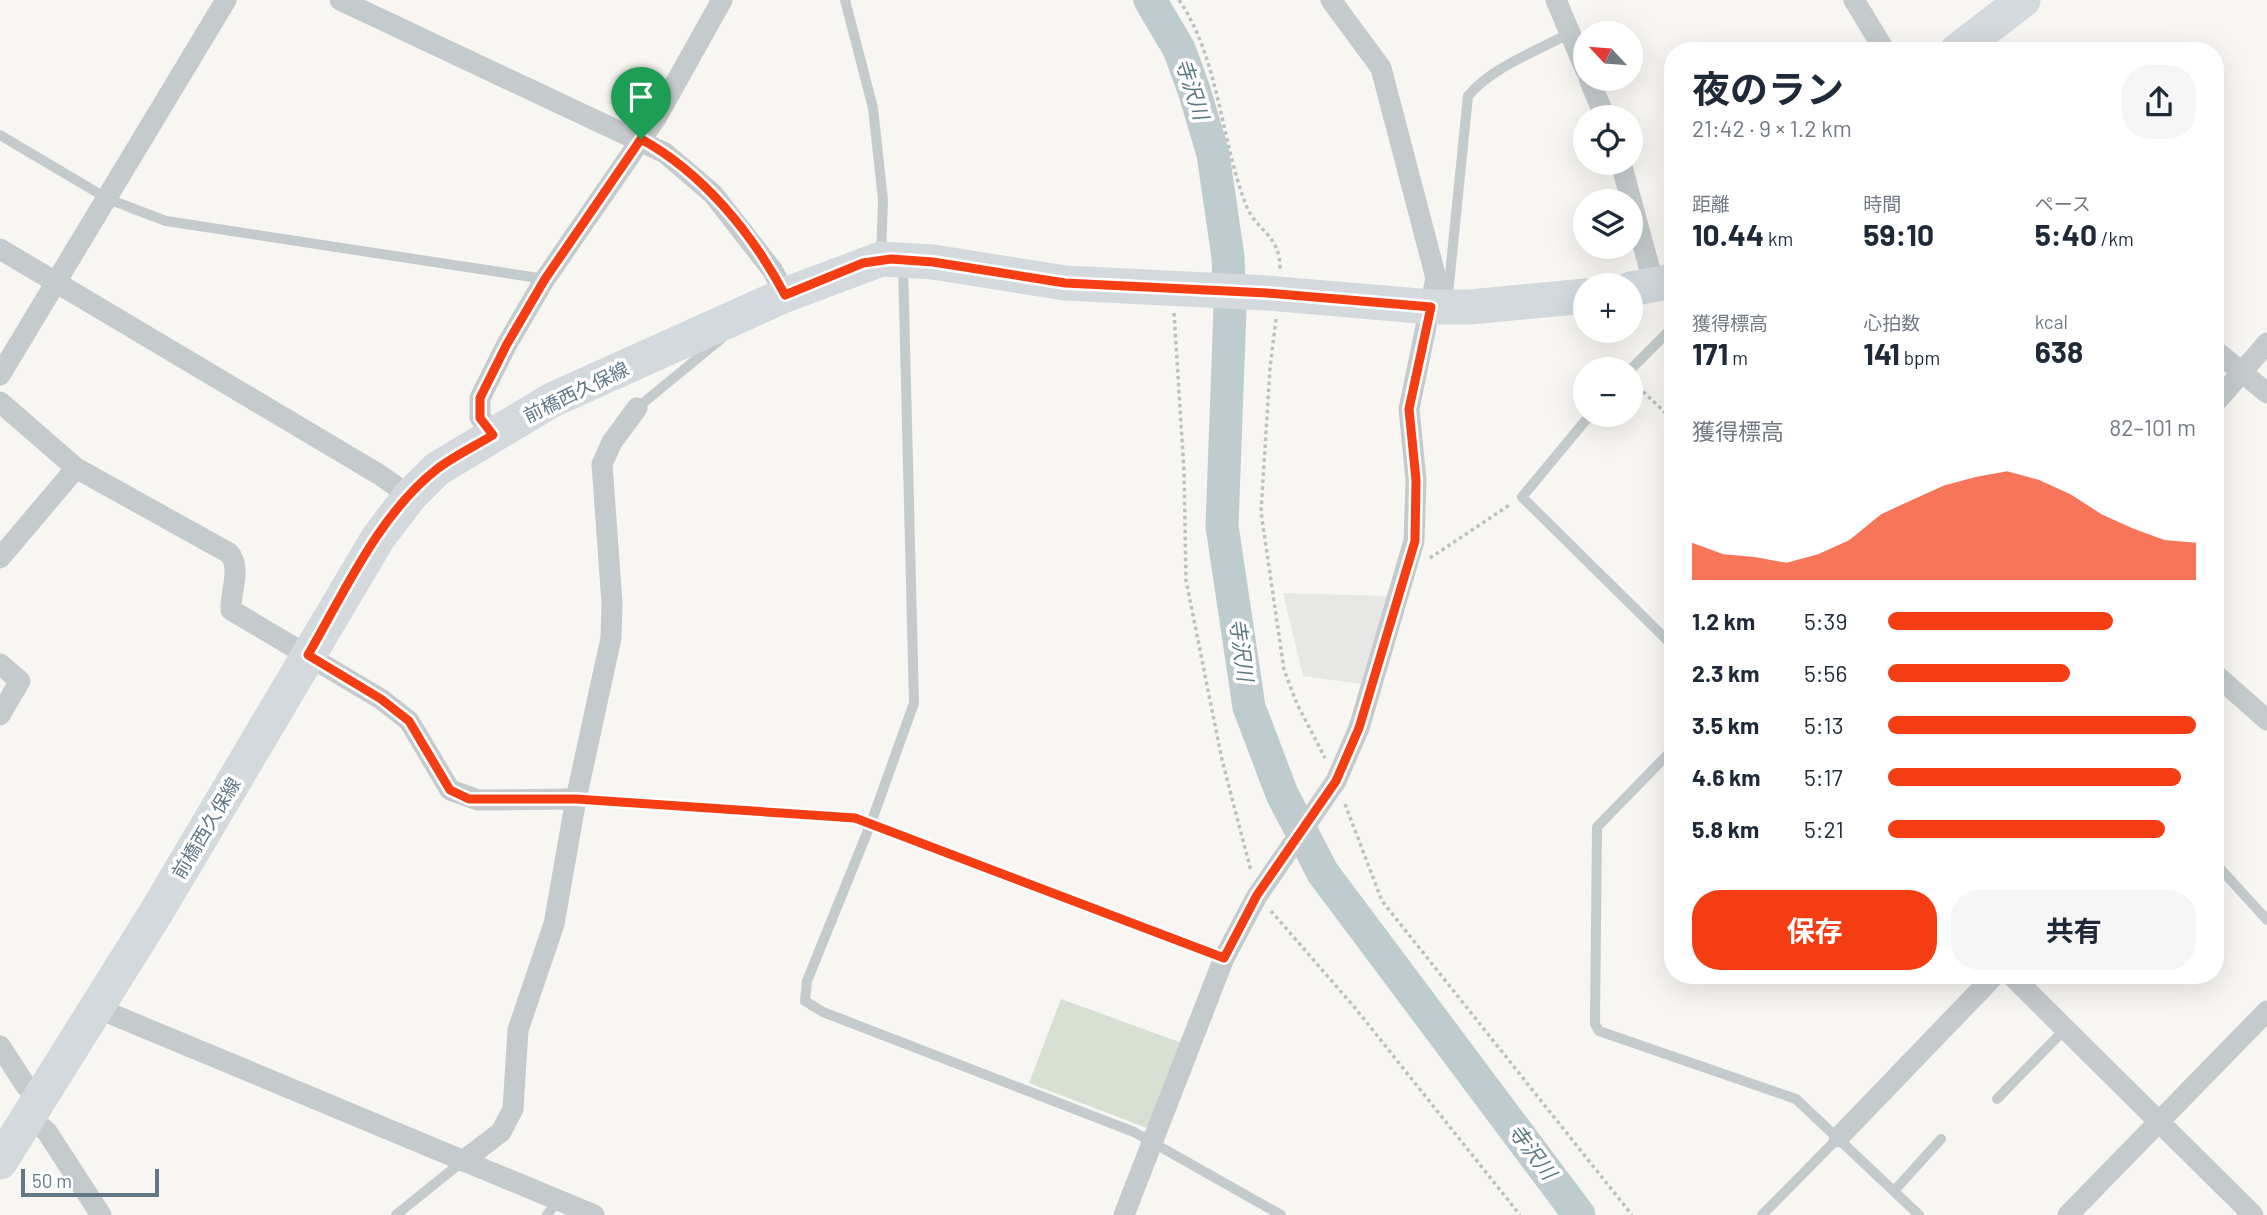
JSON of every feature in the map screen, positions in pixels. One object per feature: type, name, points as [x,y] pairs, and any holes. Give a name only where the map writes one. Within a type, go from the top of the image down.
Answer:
[{"type":"main road","points":[[1969,42],[2023,0]]},
{"type":"main road","name":"前橋西久保線","points":[[0,1162],[97,1008],[378,538],[410,496],[437,469],[552,400],[785,295],[892,259],[1065,283],[1273,294]]},
{"type":"main road","points":[[1273,294],[1438,307],[1573,297]]},
{"type":"street","points":[[0,375],[226,0]]},
{"type":"street","points":[[341,0],[641,139],[683,166],[713,194],[773,271],[785,295]]},
{"type":"street","points":[[493,435],[480,418],[480,398],[545,279],[641,139],[722,0]]},
{"type":"street","points":[[1124,1215],[1224,958],[1263,889],[1336,781],[1359,728],[1409,563],[1417,517],[1409,409],[1438,307],[1436,278],[1381,68],[1331,0]]},
{"type":"street","points":[[1556,0],[1573,40]]},
{"type":"street","points":[[1854,0],[1880,42]]},
{"type":"street","points":[[1624,175],[1653,285]]},
{"type":"street","points":[[0,249],[380,475],[410,496]]},
{"type":"street","points":[[2224,393],[2267,343]]},
{"type":"street","points":[[2224,358],[2267,393]]},
{"type":"street","points":[[0,402],[76,468],[229,553],[234,559],[235,569],[230,610],[381,699],[409,721],[450,790],[478,800],[576,799]]},
{"type":"street","points":[[463,1161],[502,1132],[513,1109],[518,1030],[554,925],[576,799],[611,638],[612,603],[603,464],[612,442],[637,408]]},
{"type":"street","points":[[0,558],[76,468]]},
{"type":"street","points":[[0,664],[20,681],[0,715]]},
{"type":"street","points":[[2224,682],[2267,720]]},
{"type":"street","points":[[1839,1137],[1985,984]]},
{"type":"street","points":[[2020,984],[2253,1215]]},
{"type":"street","points":[[97,1008],[463,1161],[553,1208],[594,1215]]},
{"type":"street","points":[[2068,1215],[2267,1011]]},
{"type":"street","points":[[0,1046],[26,1086],[47,1132],[101,1215]]},
{"type":"lane","points":[[845,0],[873,108],[892,259],[914,703],[871,823],[807,981],[805,1001],[823,1012],[1134,1132],[1281,1215]]},
{"type":"lane","points":[[1438,307],[1468,96],[1476,86],[1499,71],[1570,33]]},
{"type":"lane","points":[[0,135],[108,199],[166,221],[545,279]]},
{"type":"lane","points":[[637,408],[717,344],[732,318]]},
{"type":"lane","points":[[1643,357],[1664,336]]},
{"type":"lane","points":[[1580,427],[1522,497],[1664,637]]},
{"type":"lane","points":[[1664,758],[1597,827],[1595,1024],[1599,1031],[1796,1099],[1919,1215]]},
{"type":"lane","points":[[576,799],[855,818],[1224,958]]},
{"type":"lane","points":[[2224,873],[2267,920]]},
{"type":"lane","points":[[1997,1099],[2065,1029]]},
{"type":"lane","points":[[1762,1215],[1839,1137]]},
{"type":"lane","points":[[1894,1191],[1941,1139]]},
{"type":"lane","points":[[396,1215],[463,1161]]},
{"type":"path","points":[[1180,0],[1197,36],[1224,118],[1247,207],[1280,250],[1273,294],[1262,512],[1284,670],[1297,704],[1336,781],[1382,901],[1632,1215]]},
{"type":"path","points":[[1182,289],[1186,580],[1222,760],[1263,889],[1520,1215]]},
{"type":"path","points":[[1643,391],[1664,411]]},
{"type":"path","points":[[1409,563],[1431,558],[1522,497]]},
{"type":"shaded area","points":[[1283,593],[1390,596],[1362,684],[1303,676]]},
{"type":"shaded area","points":[[1061,999],[1182,1043],[1147,1128],[1029,1083]]},
{"type":"waterway","name":"寺沢川","points":[[1150,0],[1179,49],[1194,90],[1213,154],[1228,257],[1230,309],[1222,526],[1249,707],[1282,794],[1323,873],[1579,1215]]},
{"type":"route","points":[[641,139],[683,166],[713,194],[773,271],[785,295],[863,263],[891,259],[933,262],[1065,283],[1267,293],[1431,307],[1409,409],[1416,480],[1415,541],[1359,728],[1336,781],[1269,882],[1257,895],[1224,958],[855,818],[576,799],[469,799],[450,790],[439,776],[409,721],[381,699],[308,655],[350,582],[399,509],[437,469],[493,435],[480,418],[480,398],[507,344],[545,279],[641,139]]}]
